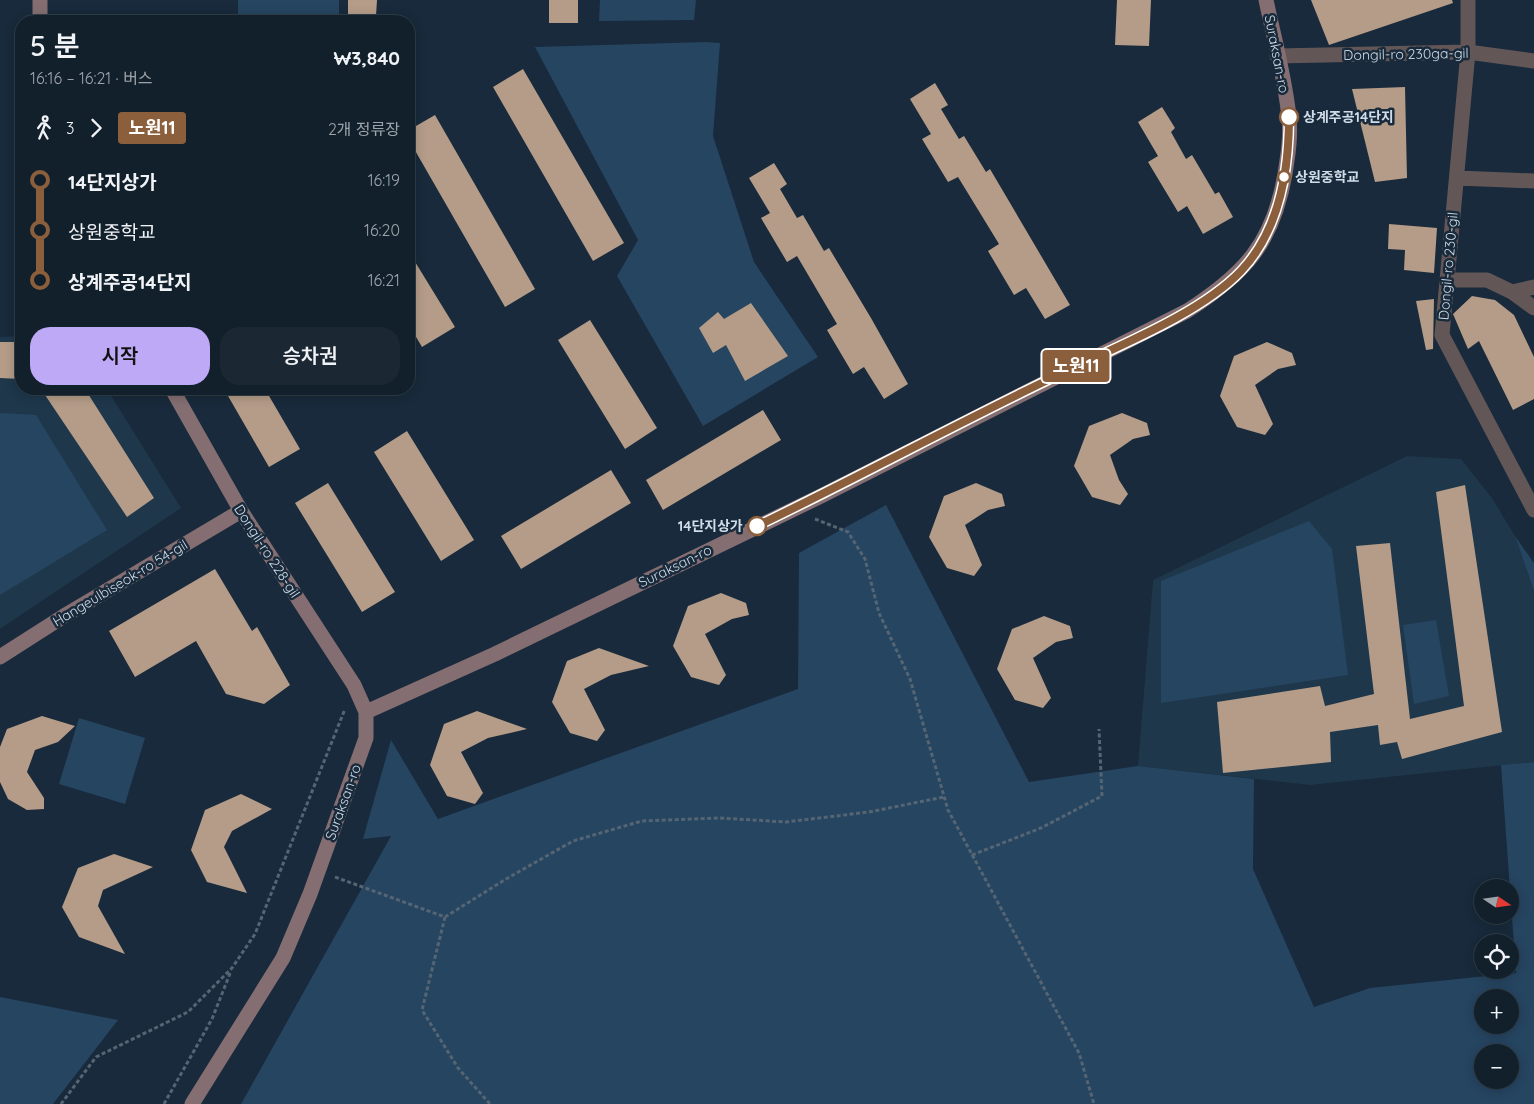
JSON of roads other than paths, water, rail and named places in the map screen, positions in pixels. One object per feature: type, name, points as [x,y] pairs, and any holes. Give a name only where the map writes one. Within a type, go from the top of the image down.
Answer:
[{"type":"street","points":[[40,0],[40,15]]},
{"type":"street","name":"Suraksan-ro","points":[[192,1104],[283,958],[318,871],[366,738],[366,712],[495,654],[792,509],[1187,311],[1215,293],[1241,272],[1256,253],[1278,210],[1289,148],[1289,117],[1266,0]]},
{"type":"street","name":"Dongil-ro 230-gil","points":[[1468,0],[1468,52],[1442,335],[1534,510]]},
{"type":"street","name":"Dongil-ro 230ga-gil","points":[[1277,56],[1468,52],[1534,61]]},
{"type":"street","points":[[1457,178],[1534,181]]},
{"type":"street","points":[[1447,280],[1487,280],[1512,292],[1534,308]]},
{"type":"street","points":[[1512,292],[1534,287]]},
{"type":"street","name":"Dongil-ro 228-gil","points":[[175,395],[241,512],[354,685],[366,712]]},
{"type":"street","name":"Hangeulbiseok-ro 54-gil","points":[[0,657],[64,616],[241,512]]},
{"type":"place","name":"상계주공14단지","points":[[1289,117]]},
{"type":"place","name":"상원중학교","points":[[1284,177]]},
{"type":"place","name":"14단지상가","points":[[757,526]]}]
